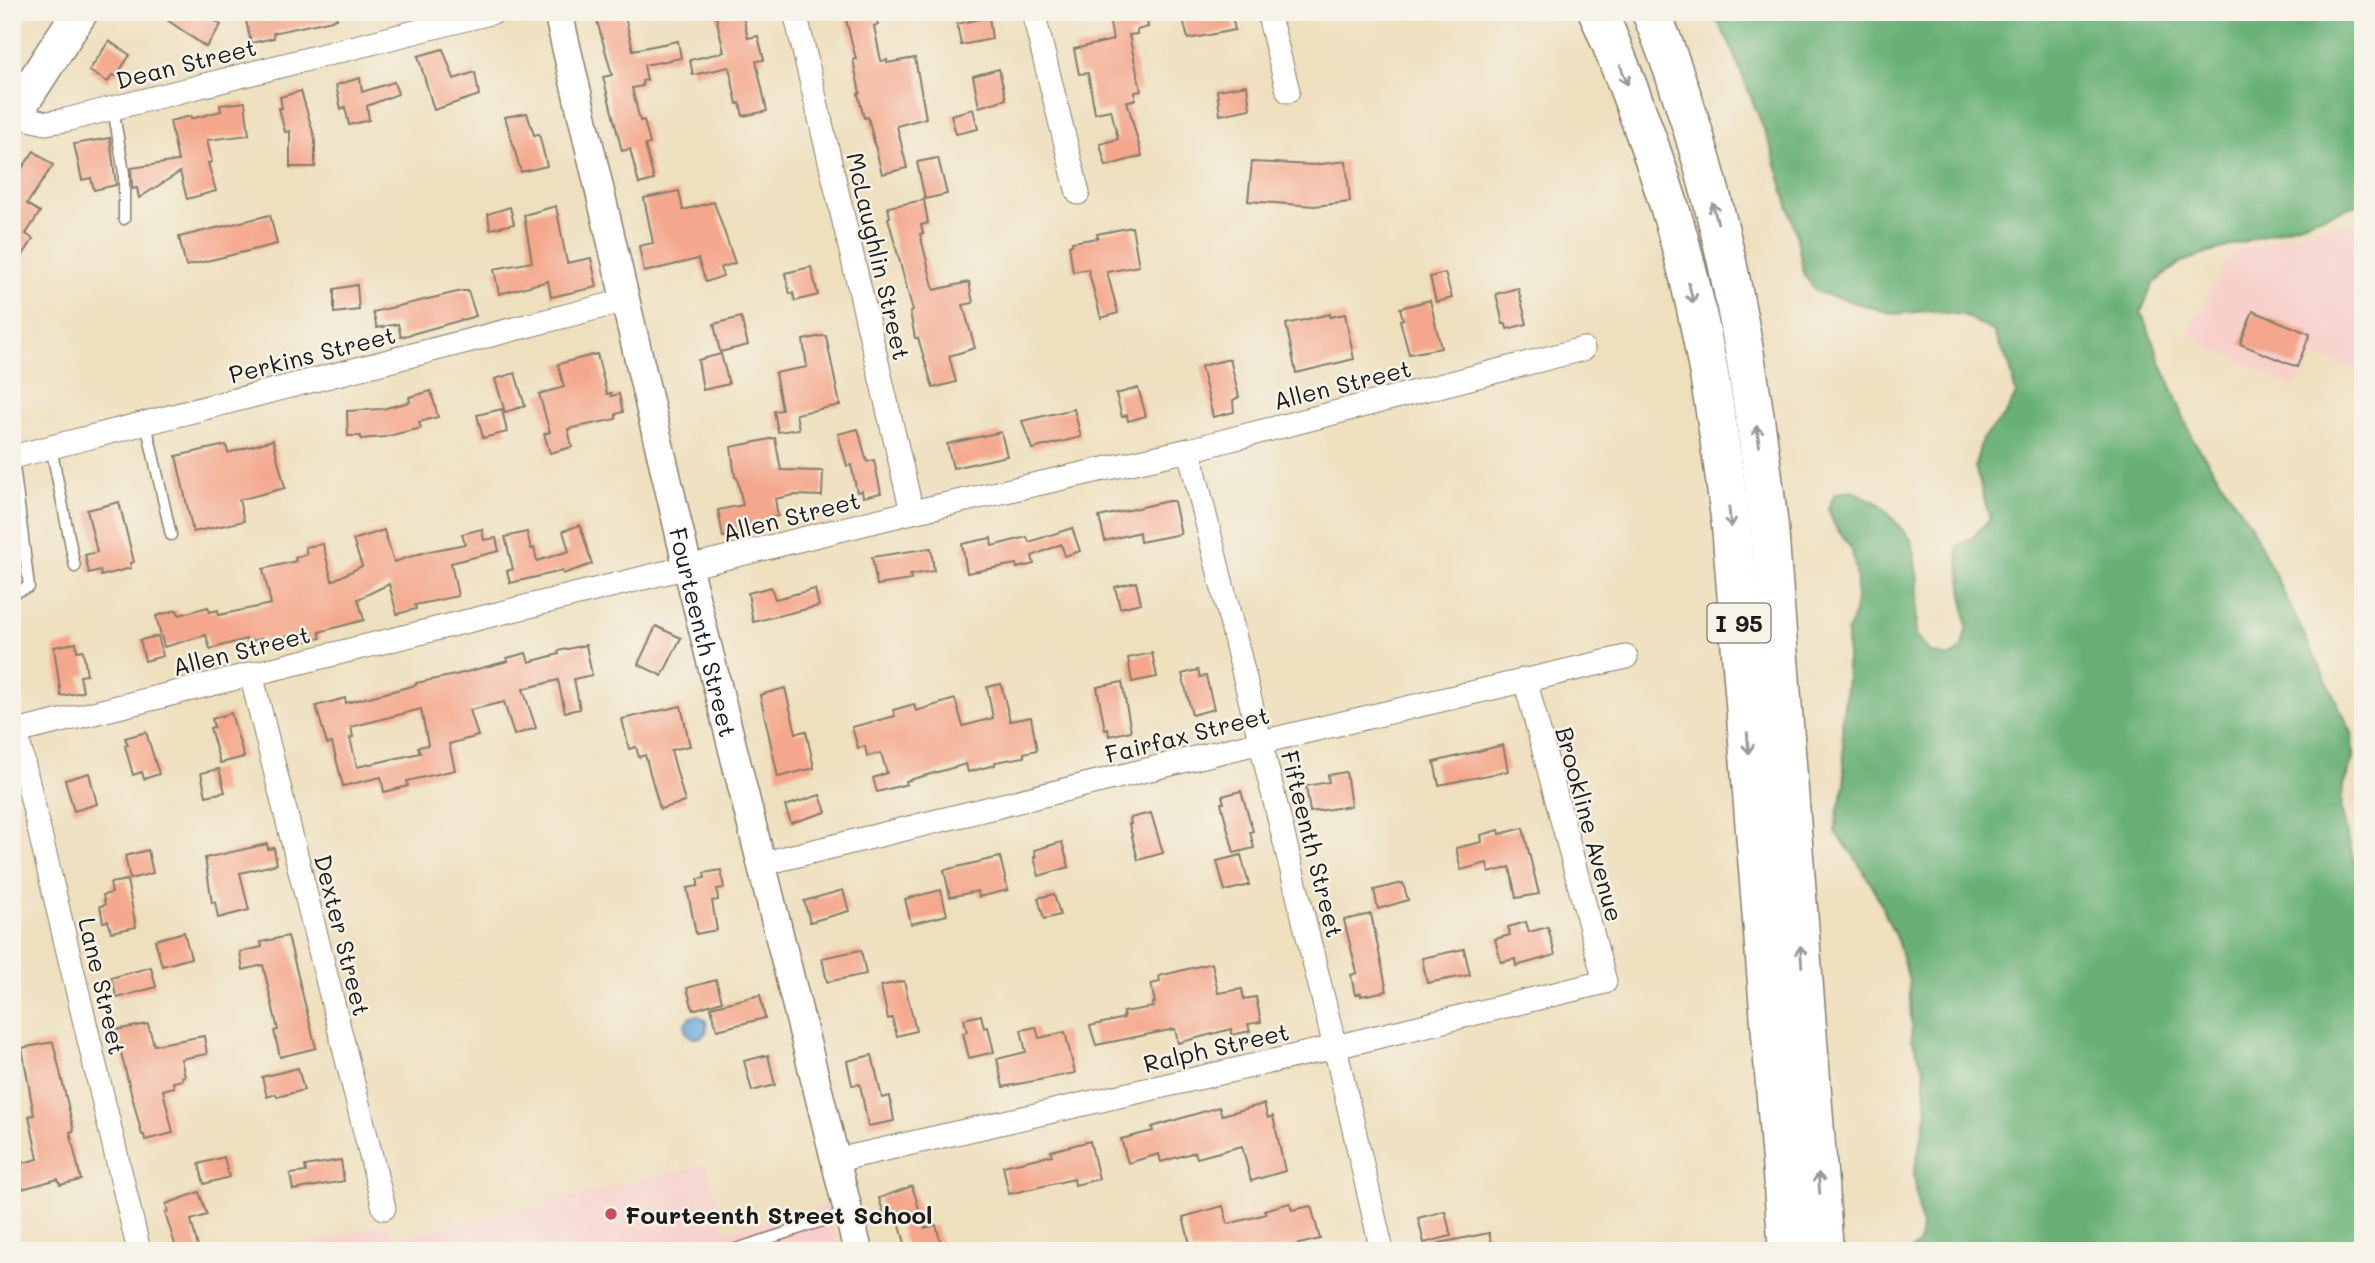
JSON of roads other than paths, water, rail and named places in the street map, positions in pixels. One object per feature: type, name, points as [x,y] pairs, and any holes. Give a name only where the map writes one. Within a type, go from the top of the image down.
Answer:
[{"type":"highway","name":"I 95","points":[[1598,12],[1626,78],[1674,224],[1693,298],[1721,449],[1731,525],[1788,1251]]},
{"type":"highway","name":"I 95","points":[[1651,12],[1681,95],[1722,240],[1737,308],[1760,454],[1769,527],[1824,1251]]},
{"type":"main road","points":[[13,115],[80,12]]},
{"type":"street","name":"Dean Street","points":[[13,115],[52,123],[494,12]]},
{"type":"street","name":"Fourteenth Street","points":[[558,12],[688,569],[858,1251]]},
{"type":"street","name":"McLaughlin Street","points":[[795,12],[912,512]]},
{"type":"street","points":[[1033,12],[1078,193]]},
{"type":"street","points":[[1268,12],[1288,91]]},
{"type":"street","name":"Perkins Street","points":[[12,457],[624,301]]},
{"type":"street","name":"Allen Street","points":[[14,733],[912,512],[1189,450],[1583,349]]},
{"type":"street","name":"Fifteenth Street","points":[[1189,450],[1382,1251]]},
{"type":"street","name":"Fairfax Street","points":[[761,864],[1525,679],[1626,657]]},
{"type":"street","name":"Dexter Street","points":[[251,674],[384,1208]]},
{"type":"street","name":"Brookline Avenue","points":[[1525,679],[1605,982]]},
{"type":"street","name":"Lane Street","points":[[14,733],[139,1251]]},
{"type":"street","name":"Ralph Street","points":[[837,1160],[1335,1047],[1605,982]]},
{"type":"lane","points":[[113,108],[124,173],[124,219]]},
{"type":"lane","points":[[146,423],[171,535]]},
{"type":"lane","points":[[51,446],[75,567]]},
{"type":"lane","points":[[12,457],[30,587],[12,593]]},
{"type":"lane","points":[[730,1251],[849,1212]]},
{"type":"water","points":[[696,1016],[704,1019],[707,1027],[704,1035],[696,1038],[688,1035],[685,1027],[688,1019]]},
{"type":"place","name":"Fourteenth Street School","points":[[611,1214]]}]
